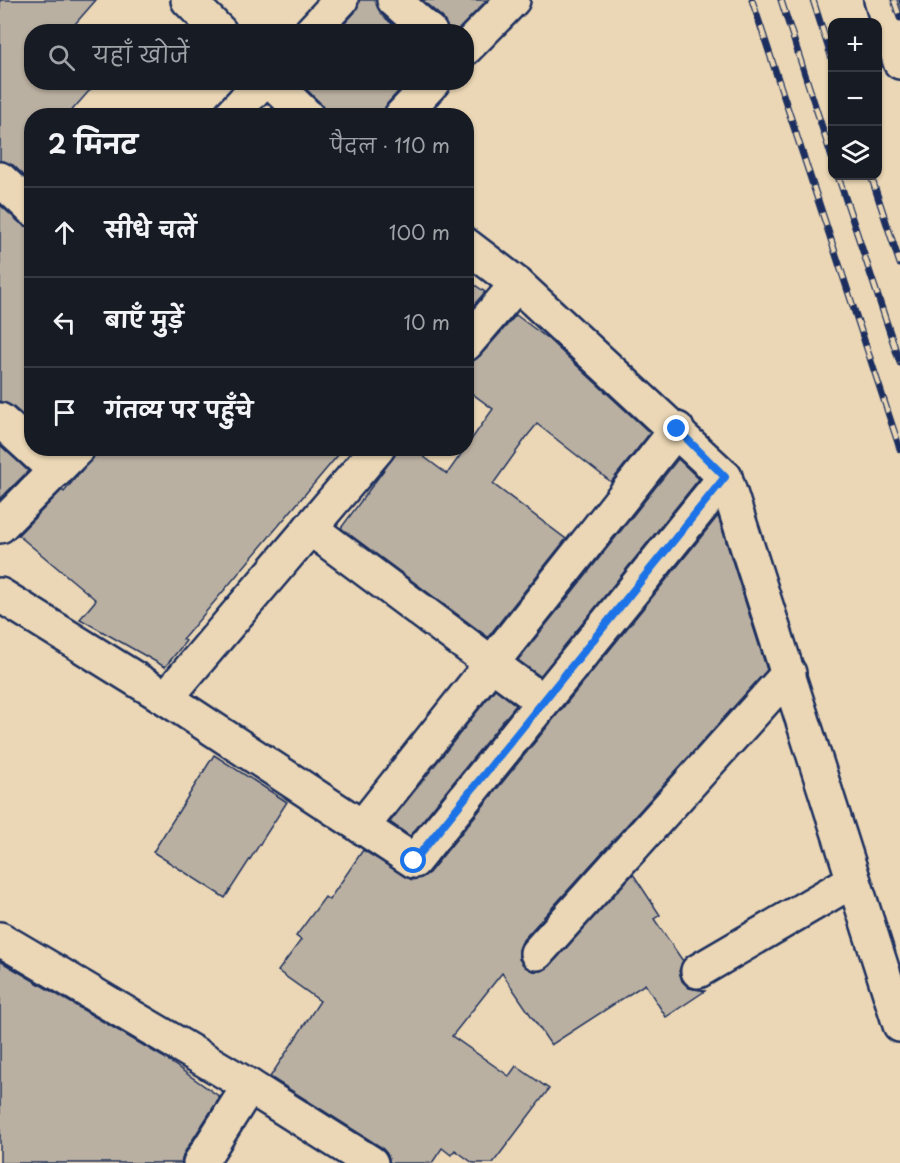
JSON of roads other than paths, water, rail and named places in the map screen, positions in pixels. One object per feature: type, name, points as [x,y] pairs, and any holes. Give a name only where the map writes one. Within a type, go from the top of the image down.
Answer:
[{"type":"street","points":[[188,0],[212,24]]},
{"type":"street","points":[[318,24],[341,0]]},
{"type":"street","points":[[394,0],[421,24]]},
{"type":"street","points":[[474,40],[513,0]]},
{"type":"street","points":[[881,0],[900,62]]},
{"type":"street","points":[[238,108],[254,90]]},
{"type":"street","points":[[280,90],[299,108]]},
{"type":"street","points":[[409,108],[425,90]]},
{"type":"street","points":[[0,179],[24,202]]},
{"type":"street","points":[[474,251],[517,284],[677,429],[725,477],[789,673],[852,881],[900,1025]]},
{"type":"street","points":[[474,335],[517,284]]},
{"type":"street","points":[[0,420],[24,442]]},
{"type":"street","points":[[362,827],[677,429]]},
{"type":"street","points":[[40,456],[56,471]]},
{"type":"street","points":[[0,526],[70,456]]},
{"type":"street","points":[[166,698],[371,456]]},
{"type":"street","points":[[0,595],[166,698],[414,861],[725,477]]},
{"type":"street","points":[[310,528],[542,701]]},
{"type":"street","points":[[537,953],[789,673]]},
{"type":"street","points":[[698,971],[852,881]]},
{"type":"street","points":[[0,939],[249,1086],[371,1163]]},
{"type":"street","points":[[200,1163],[249,1086]]},
{"type":"railway","points":[[752,0],[900,449]]},
{"type":"railway","points":[[781,0],[828,146]]},
{"type":"railway","points":[[813,0],[828,47]]},
{"type":"railway","points":[[894,0],[900,18]]},
{"type":"railway","points":[[839,180],[900,363]]},
{"type":"railway","points":[[872,180],[900,264]]}]
